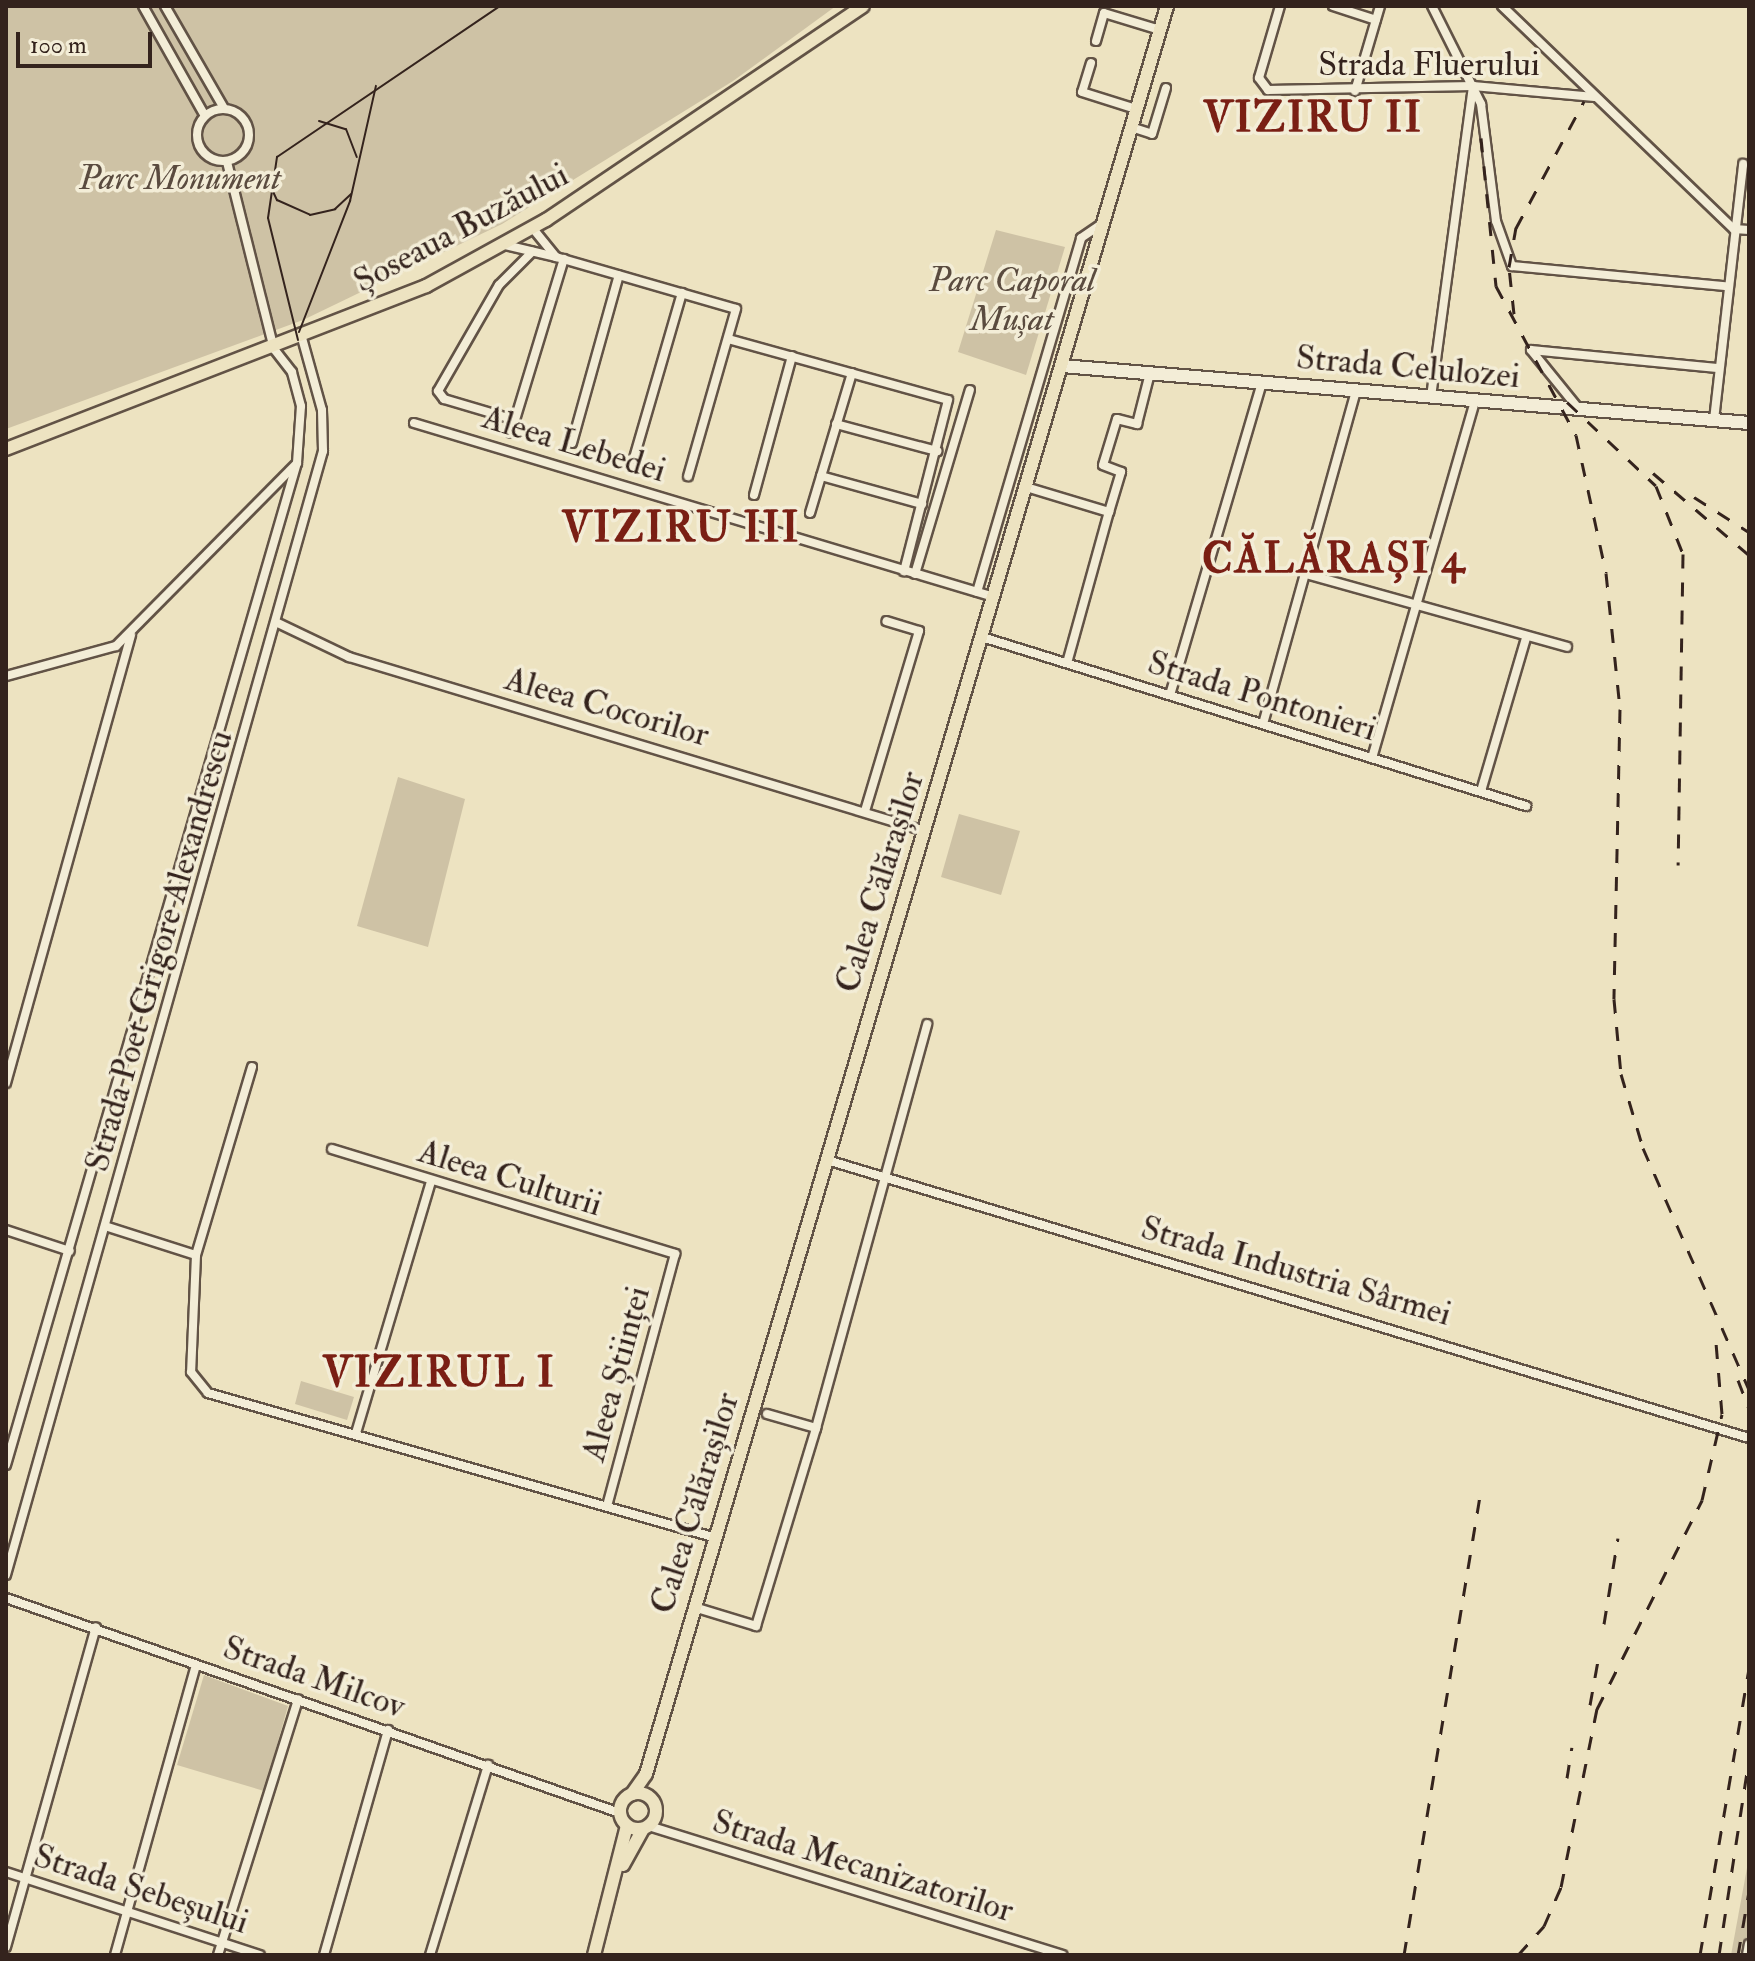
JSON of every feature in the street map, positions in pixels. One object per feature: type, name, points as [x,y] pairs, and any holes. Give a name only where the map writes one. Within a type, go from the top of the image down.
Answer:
[{"type":"main road","name":"Șoseaua Buzăului","points":[[6,449],[274,349],[426,286],[532,227],[863,6]]},
{"type":"main road","name":"Calea Călărașilor","points":[[625,1804],[646,1774],[692,1606],[925,831],[1167,6]]},
{"type":"main road","name":"Calea Călărașilor","points":[[646,1774],[656,1813],[646,1828]]},
{"type":"main road","points":[[594,1955],[618,1875],[627,1826],[625,1804],[651,1799]]},
{"type":"main road","points":[[618,1875],[646,1828],[627,1826]]},
{"type":"street","points":[[143,6],[205,116]]},
{"type":"street","points":[[165,6],[224,108],[249,129],[246,147],[227,162],[201,149],[197,133],[205,116],[224,108]]},
{"type":"street","name":"Strada Fluerului","points":[[1280,6],[1263,87],[1355,91],[1473,86],[1595,97]]},
{"type":"street","points":[[1333,6],[1376,20]]},
{"type":"street","points":[[1355,91],[1380,6]]},
{"type":"street","points":[[1432,6],[1473,86],[1485,117],[1496,221],[1512,266],[1725,286]]},
{"type":"street","points":[[1502,6],[1734,229],[1749,230]]},
{"type":"street","points":[[1096,41],[1104,13],[1160,30]]},
{"type":"street","points":[[1091,63],[1082,92],[1136,109]]},
{"type":"street","points":[[1431,397],[1473,86]]},
{"type":"street","points":[[1131,127],[1152,134],[1166,88]]},
{"type":"street","name":"Strada Poet Grigore Alexandrescu","points":[[6,1465],[70,1251],[227,685],[297,463],[303,416],[292,372],[274,349],[227,162]]},
{"type":"street","points":[[1714,420],[1725,286],[1743,164]]},
{"type":"street","points":[[977,592],[1081,238],[1103,223]]},
{"type":"street","points":[[532,227],[560,258]]},
{"type":"street","points":[[501,244],[736,309],[688,476]]},
{"type":"street","points":[[515,420],[444,399],[438,391],[499,285],[532,252]]},
{"type":"street","points":[[511,433],[560,258]]},
{"type":"street","points":[[572,443],[619,275]]},
{"type":"street","points":[[634,458],[682,293]]},
{"type":"street","name":"Strada Poet Grigore Alexandrescu","points":[[6,1575],[108,1227],[278,623],[325,435],[302,338]]},
{"type":"street","points":[[728,339],[948,400],[904,571]]},
{"type":"street","points":[[1579,409],[1531,350],[1717,368]]},
{"type":"street","points":[[754,495],[792,356]]},
{"type":"street","name":"Strada Celulozei","points":[[1062,366],[1749,423]]},
{"type":"street","points":[[810,513],[852,373]]},
{"type":"street","points":[[1067,663],[1121,472],[1103,465],[1117,419],[1137,424],[1150,373]]},
{"type":"street","points":[[1170,695],[1262,382]]},
{"type":"street","points":[[915,574],[970,390]]},
{"type":"street","points":[[1263,724],[1356,390]]},
{"type":"street","points":[[1372,758],[1475,400]]},
{"type":"street","name":"Aleea Lebedei","points":[[414,423],[994,597]]},
{"type":"street","points":[[836,424],[937,451]]},
{"type":"street","points":[[6,677],[97,655],[131,634],[297,463]]},
{"type":"street","points":[[821,476],[922,504]]},
{"type":"street","points":[[1026,487],[1109,512]]},
{"type":"street","points":[[1306,574],[1567,647]]},
{"type":"street","points":[[865,811],[919,631],[886,621]]},
{"type":"street","name":"Aleea Cocorilor","points":[[278,623],[349,657],[925,831]]},
{"type":"street","points":[[6,1083],[131,634]]},
{"type":"street","name":"Strada Pontonieri","points":[[982,637],[1526,806]]},
{"type":"street","points":[[1481,791],[1526,638]]},
{"type":"street","points":[[692,1606],[756,1626],[816,1428],[881,1178],[927,1024]]},
{"type":"street","points":[[252,1067],[196,1255],[200,1288],[191,1360],[197,1383],[220,1397],[356,1433],[713,1537]]},
{"type":"street","name":"Aleea Culturii","points":[[332,1149],[431,1182],[675,1254]]},
{"type":"street","name":"Strada Industria Sârmei","points":[[827,1160],[1749,1438]]},
{"type":"street","points":[[356,1433],[431,1182]]},
{"type":"street","points":[[108,1227],[196,1255]]},
{"type":"street","points":[[6,1230],[70,1251]]},
{"type":"street","name":"Aleea Științei","points":[[607,1506],[675,1254]]},
{"type":"street","points":[[767,1414],[816,1428]]},
{"type":"street","name":"Strada Milcov","points":[[6,1598],[606,1805],[625,1804]]},
{"type":"street","points":[[6,1947],[96,1627]]},
{"type":"street","points":[[115,1955],[196,1665]]},
{"type":"street","points":[[218,1955],[298,1699]]},
{"type":"street","points":[[324,1955],[388,1730]]},
{"type":"street","points":[[430,1955],[488,1765]]},
{"type":"street","name":"Strada Mecanizatorilor","points":[[646,1828],[1062,1955]]},
{"type":"street","name":"Strada Sebeșului","points":[[6,1872],[260,1955]]},
{"type":"street","points":[[1747,1955],[1749,1944]]},
{"type":"green space","name":"Parc Monument","points":[[6,6],[836,6],[733,81],[502,224],[303,320],[6,429]]},
{"type":"green space","name":"Parc Caporal Mușat","points":[[996,230],[1065,247],[1026,375],[958,352]]},
{"type":"green space","points":[[398,777],[465,799],[428,947],[357,926]]},
{"type":"green space","points":[[959,814],[1020,831],[1001,895],[941,877]]},
{"type":"green space","points":[[301,1381],[354,1397],[347,1420],[295,1404]]},
{"type":"green space","points":[[204,1675],[288,1706],[264,1791],[177,1765]]},
{"type":"green space","points":[[1749,1857],[1749,1955],[1731,1955]]},
{"type":"tram line","points":[[298,340],[268,218],[277,157],[500,6]]},
{"type":"tram line","points":[[299,332],[350,201],[376,86]]},
{"type":"tram line","points":[[319,121],[346,129],[357,157]]},
{"type":"tram line","points":[[269,183],[277,200],[310,215],[335,209],[351,194]]},
{"type":"railway","points":[[1514,314],[1509,267],[1516,228],[1584,101]]},
{"type":"railway","points":[[1481,138],[1496,286],[1576,435],[1606,573],[1620,709],[1614,999],[1621,1074],[1643,1148],[1749,1390]]},
{"type":"railway","points":[[1567,402],[1656,486],[1683,554],[1678,865]]},
{"type":"railway","points":[[1653,473],[1749,555]]},
{"type":"railway","points":[[1694,497],[1749,532]]},
{"type":"railway","points":[[1518,1955],[1544,1926],[1561,1887],[1597,1709],[1702,1500],[1722,1414],[1716,1342]]},
{"type":"railway","points":[[1738,1380],[1749,1408]]},
{"type":"railway","points":[[1404,1955],[1480,1494]]},
{"type":"railway","points":[[1604,1624],[1618,1538]]},
{"type":"railway","points":[[1590,1705],[1599,1655]]},
{"type":"railway","points":[[1700,1955],[1749,1669]]},
{"type":"railway","points":[[1567,1778],[1572,1747]]},
{"type":"railway","points":[[1719,1955],[1749,1760]]},
{"type":"railway","points":[[1738,1955],[1749,1891]]},
{"type":"district","name":"VIZIRU II","points":[[1313,118]]},
{"type":"district","name":"VIZIRU III","points":[[681,528]]},
{"type":"district","name":"CĂLĂRAȘI 4","points":[[1334,559]]},
{"type":"district","name":"VIZIRUL I","points":[[439,1373]]}]
